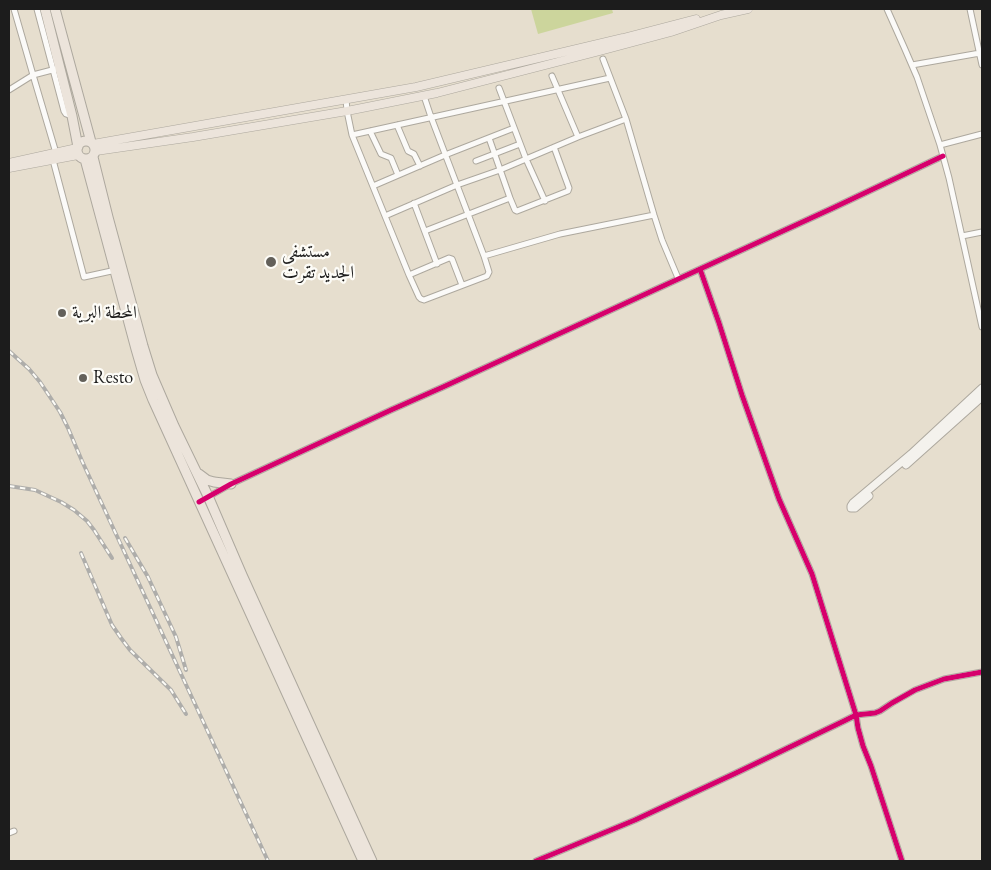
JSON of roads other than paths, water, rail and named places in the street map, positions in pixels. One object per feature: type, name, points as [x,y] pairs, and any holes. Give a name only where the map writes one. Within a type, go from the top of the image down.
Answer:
[{"type":"highway","points":[[45,9],[56,69],[86,150]]},
{"type":"highway","points":[[55,9],[86,150],[119,270],[152,375],[208,496],[260,623],[363,861]]},
{"type":"highway","points":[[119,270],[136,349],[153,400],[199,502],[260,623],[372,861]]},
{"type":"highway","points":[[196,473],[211,482],[231,484]]},
{"type":"main road","points":[[670,29],[731,9]]},
{"type":"main road","points":[[86,150],[193,137],[424,96],[748,9]]},
{"type":"main road","points":[[10,165],[416,87],[624,41]]},
{"type":"street","points":[[14,9],[33,75],[84,278],[119,270]]},
{"type":"street","points":[[9,90],[33,75],[56,69],[36,9]]},
{"type":"street","points":[[887,9],[912,66],[940,145],[982,327]]},
{"type":"street","points":[[970,9],[982,65]]},
{"type":"street","points":[[912,66],[980,53]]},
{"type":"street","points":[[603,59],[626,119],[662,240],[678,278]]},
{"type":"street","points":[[552,76],[578,137]]},
{"type":"street","points":[[352,135],[610,78]]},
{"type":"street","points":[[498,88],[544,200]]},
{"type":"street","points":[[346,99],[352,135],[408,275],[419,297],[424,300],[490,272],[430,117],[424,96]]},
{"type":"street","points":[[385,216],[457,185],[500,170],[626,119]]},
{"type":"street","points":[[397,125],[408,151],[414,154],[420,166]]},
{"type":"street","points":[[373,186],[514,128]]},
{"type":"street","points":[[370,131],[380,154],[391,158],[398,175]]},
{"type":"street","points":[[940,145],[982,134]]},
{"type":"street","points":[[489,138],[510,198],[517,211],[567,192],[569,189],[554,147]]},
{"type":"street","points":[[476,161],[520,144]]},
{"type":"street","points":[[199,502],[231,484],[858,197],[943,156]]},
{"type":"street","points":[[424,232],[510,198]]},
{"type":"street","points":[[414,203],[437,264]]},
{"type":"street","points":[[484,256],[560,234],[654,215]]},
{"type":"street","points":[[962,236],[982,232]]},
{"type":"street","points":[[408,275],[452,258],[462,285]]},
{"type":"street","points":[[700,269],[779,499],[812,574],[856,716],[863,746],[902,861]]},
{"type":"street","points":[[982,388],[911,454],[853,503],[851,508],[855,508],[982,398]]},
{"type":"street","points":[[536,861],[635,820],[856,716],[880,711],[915,690],[944,679],[982,672]]},
{"type":"railway","points":[[9,351],[40,382],[60,412],[268,861]]},
{"type":"railway","points":[[9,486],[35,490],[74,510],[87,521],[112,558]]},
{"type":"railway","points":[[125,538],[148,577],[176,637],[186,670]]},
{"type":"railway","points":[[81,553],[112,625],[130,650],[171,690],[186,714]]},
{"type":"place","name":"مستشفى الجديد تقرت","points":[[271,262]]},
{"type":"place","name":"المحطة البرية","points":[[62,313]]},
{"type":"place","name":"Resto","points":[[83,378]]}]
